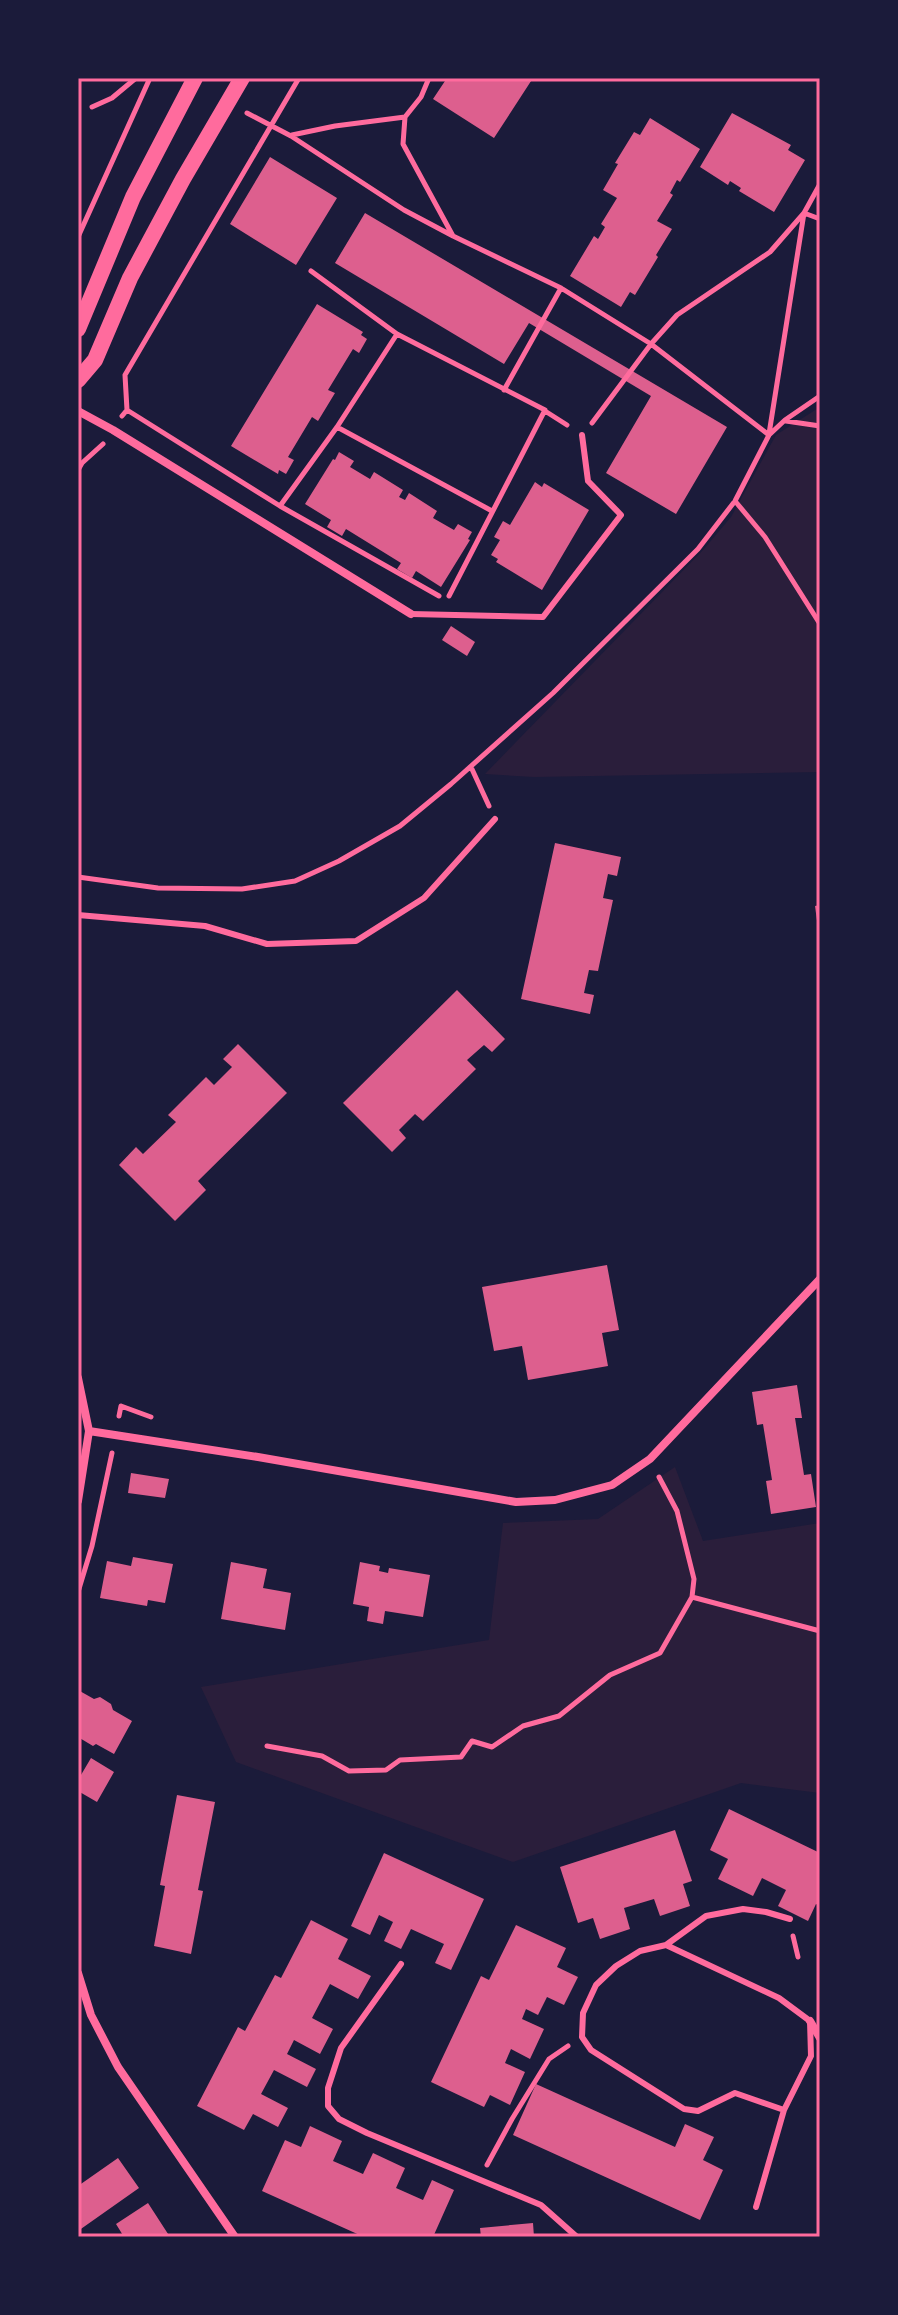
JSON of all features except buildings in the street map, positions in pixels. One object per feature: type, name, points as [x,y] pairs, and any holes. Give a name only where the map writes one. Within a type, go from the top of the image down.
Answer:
[{"type":"main road","points":[[78,329],[133,197],[195,78]]},
{"type":"main road","points":[[78,380],[95,360],[130,278],[242,78]]},
{"type":"street","points":[[78,411],[411,614]]},
{"type":"street","points":[[89,1431],[516,1502],[555,1500],[612,1485],[650,1459],[820,1279]]},
{"type":"street","points":[[78,1378],[89,1431],[78,1501]]},
{"type":"street","points":[[78,1973],[91,2015],[118,2067],[235,2237]]},
{"type":"street","points":[[810,2021],[820,2038]]},
{"type":"lane","points":[[411,614],[543,617],[621,515],[588,481],[582,435]]},
{"type":"lane","points":[[78,915],[205,926],[267,944],[356,941],[424,898],[495,819]]},
{"type":"lane","points":[[784,2110],[735,2093],[698,2111],[684,2109],[591,2050],[582,2037],[583,2013],[596,1985],[616,1966],[640,1951],[666,1945],[706,1916],[743,1909],[790,1919]]},
{"type":"lane","points":[[666,1945],[779,1998],[810,2021],[811,2056],[784,2110],[756,2207]]},
{"type":"lane","points":[[401,1964],[341,2048],[328,2088],[328,2106],[339,2119],[367,2133],[541,2205],[577,2237]]},
{"type":"path","points":[[78,237],[148,81],[136,78],[112,98],[92,107]]},
{"type":"path","points":[[78,470],[101,447],[127,410],[125,375],[299,78]]},
{"type":"path","points":[[429,78],[421,97],[405,117],[403,144],[453,236]]},
{"type":"path","points":[[241,110],[291,136],[404,210],[561,288],[651,344],[769,435]]},
{"type":"path","points":[[291,136],[335,126],[405,117]]},
{"type":"path","points":[[311,271],[397,334],[545,410],[582,435],[677,315],[770,252],[804,213],[820,184]]},
{"type":"path","points":[[804,213],[820,219]]},
{"type":"path","points":[[78,877],[158,888],[242,889],[295,881],[339,861],[400,826],[553,693],[698,549],[735,501],[769,435],[804,213]]},
{"type":"path","points":[[504,390],[561,288]]},
{"type":"path","points":[[280,506],[337,427],[397,334]]},
{"type":"path","points":[[769,435],[820,396]]},
{"type":"path","points":[[127,410],[280,506],[447,600],[545,410]]},
{"type":"path","points":[[785,420],[820,426]]},
{"type":"path","points":[[337,427],[492,511]]},
{"type":"path","points":[[735,501],[765,537],[820,624]]},
{"type":"path","points":[[471,767],[495,819]]},
{"type":"path","points":[[121,1406],[160,1419]]},
{"type":"path","points":[[267,1746],[322,1756],[349,1771],[386,1770],[400,1760],[461,1757],[472,1741],[492,1747],[523,1726],[559,1716],[610,1675],[660,1653],[692,1597],[694,1579],[677,1511],[650,1459]]},
{"type":"path","points":[[692,1597],[820,1631]]},
{"type":"path","points":[[481,2179],[489,2159],[549,2059],[582,2037]]},
{"type":"shaded area","points":[[820,407],[820,772],[534,777],[485,774],[704,549],[731,517],[776,435]]},
{"type":"shaded area","points":[[675,1467],[703,1541],[820,1523],[820,1793],[741,1783],[513,1862],[236,1762],[201,1687],[489,1640],[503,1523],[598,1519]]}]
